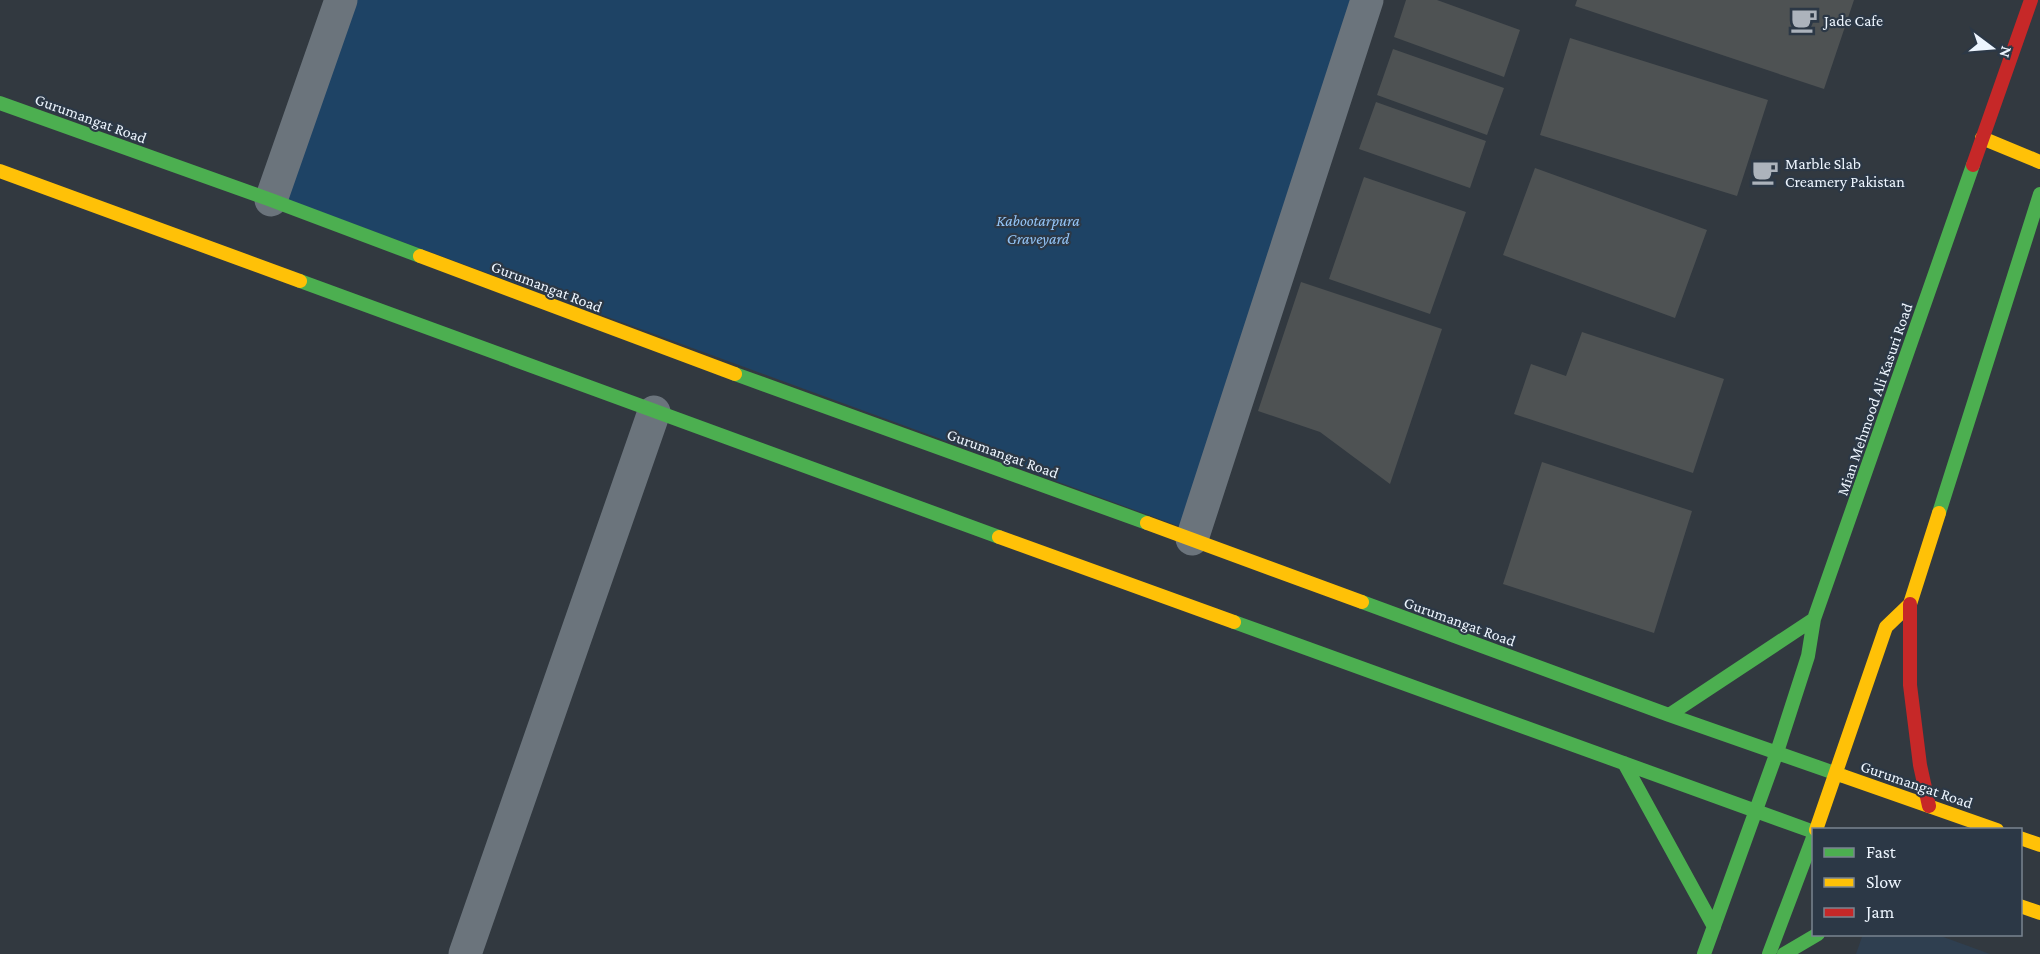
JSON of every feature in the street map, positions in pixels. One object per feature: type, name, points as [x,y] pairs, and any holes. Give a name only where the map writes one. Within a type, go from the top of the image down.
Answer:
[{"type":"main road","name":"Mian Mehmood Ali Kasuri Road","points":[[1704,954],[1777,752],[1808,656],[1814,619],[2031,0]]},
{"type":"main road","name":"Gurumangat Road","points":[[0,104],[271,200],[684,355],[1192,539],[1669,716],[1991,828]]},
{"type":"main road","points":[[1982,138],[2040,162]]},
{"type":"main road","points":[[0,171],[654,412],[1812,831]]},
{"type":"main road","points":[[1929,806],[1920,765],[1911,695],[1910,604],[2040,194]]},
{"type":"main road","points":[[1816,828],[1837,773],[1886,627],[1910,604]]},
{"type":"main road","points":[[1669,716],[1814,619]]},
{"type":"main road","points":[[1624,763],[1714,927]]},
{"type":"main road","points":[[1769,954],[1812,837]]},
{"type":"main road","points":[[2022,839],[2040,845]]},
{"type":"main road","points":[[2022,907],[2040,913]]},
{"type":"main road","points":[[1784,954],[1815,936]]},
{"type":"street","points":[[271,200],[341,0]]},
{"type":"street","points":[[1192,539],[1367,0]]},
{"type":"street","points":[[465,954],[654,412]]},
{"type":"shaded area","points":[[1862,936],[1941,936],[1990,954],[1856,954]]},
{"type":"green space","name":"Kabootarpura Graveyard","points":[[354,0],[1361,0],[1184,528],[285,199]]},
{"type":"building","points":[[1406,0],[1437,0],[1520,30],[1504,77],[1394,37]]},
{"type":"building","points":[[1577,0],[1854,0],[1824,89],[1575,6]]},
{"type":"building","points":[[1570,38],[1768,100],[1737,196],[1540,135]]},
{"type":"building","points":[[1393,49],[1504,88],[1487,135],[1377,95]]},
{"type":"building","points":[[1376,102],[1486,141],[1470,188],[1359,149]]},
{"type":"building","points":[[1535,168],[1707,230],[1675,318],[1503,255]]},
{"type":"building","points":[[1364,177],[1466,212],[1430,314],[1329,279]]},
{"type":"building","points":[[1301,282],[1442,329],[1390,484],[1320,432],[1258,411]]},
{"type":"building","points":[[1582,332],[1724,379],[1693,473],[1514,414],[1531,364],[1566,376]]},
{"type":"building","points":[[1542,462],[1692,511],[1654,633],[1503,584]]},
{"type":"traffic: fast","points":[[0,103],[420,256]]},
{"type":"traffic: fast","points":[[1704,954],[1777,752],[1808,656],[1814,619],[1973,165]]},
{"type":"traffic: fast","points":[[1939,513],[2040,194]]},
{"type":"traffic: fast","points":[[300,281],[999,537]]},
{"type":"traffic: fast","points":[[735,374],[1147,523]]},
{"type":"traffic: fast","points":[[1362,602],[1669,715],[1843,776]]},
{"type":"traffic: fast","points":[[1669,715],[1814,619]]},
{"type":"traffic: fast","points":[[1234,622],[1812,831]]},
{"type":"traffic: fast","points":[[1624,763],[1714,927]]},
{"type":"traffic: fast","points":[[1769,954],[1812,840]]},
{"type":"traffic: fast","points":[[1784,954],[1815,936]]},
{"type":"traffic: slow","points":[[1982,138],[2040,162]]},
{"type":"traffic: slow","points":[[0,171],[300,281]]},
{"type":"traffic: slow","points":[[420,256],[735,374]]},
{"type":"traffic: slow","points":[[1817,828],[1886,627],[1910,604],[1939,513]]},
{"type":"traffic: slow","points":[[1147,523],[1362,602]]},
{"type":"traffic: slow","points":[[999,537],[1234,622]]},
{"type":"traffic: slow","points":[[1843,776],[1991,828]]},
{"type":"traffic: slow","points":[[2022,839],[2040,845]]},
{"type":"traffic: slow","points":[[2022,907],[2040,913]]},
{"type":"traffic: jam","points":[[1973,165],[2031,0]]},
{"type":"traffic: jam","points":[[1910,604],[1910,685],[1920,765],[1929,806]]},
{"type":"place","name":"Jade Cafe","points":[[1804,20]]},
{"type":"place","name":"Marble Slab Creamery Pakistan","points":[[1765,172]]}]
